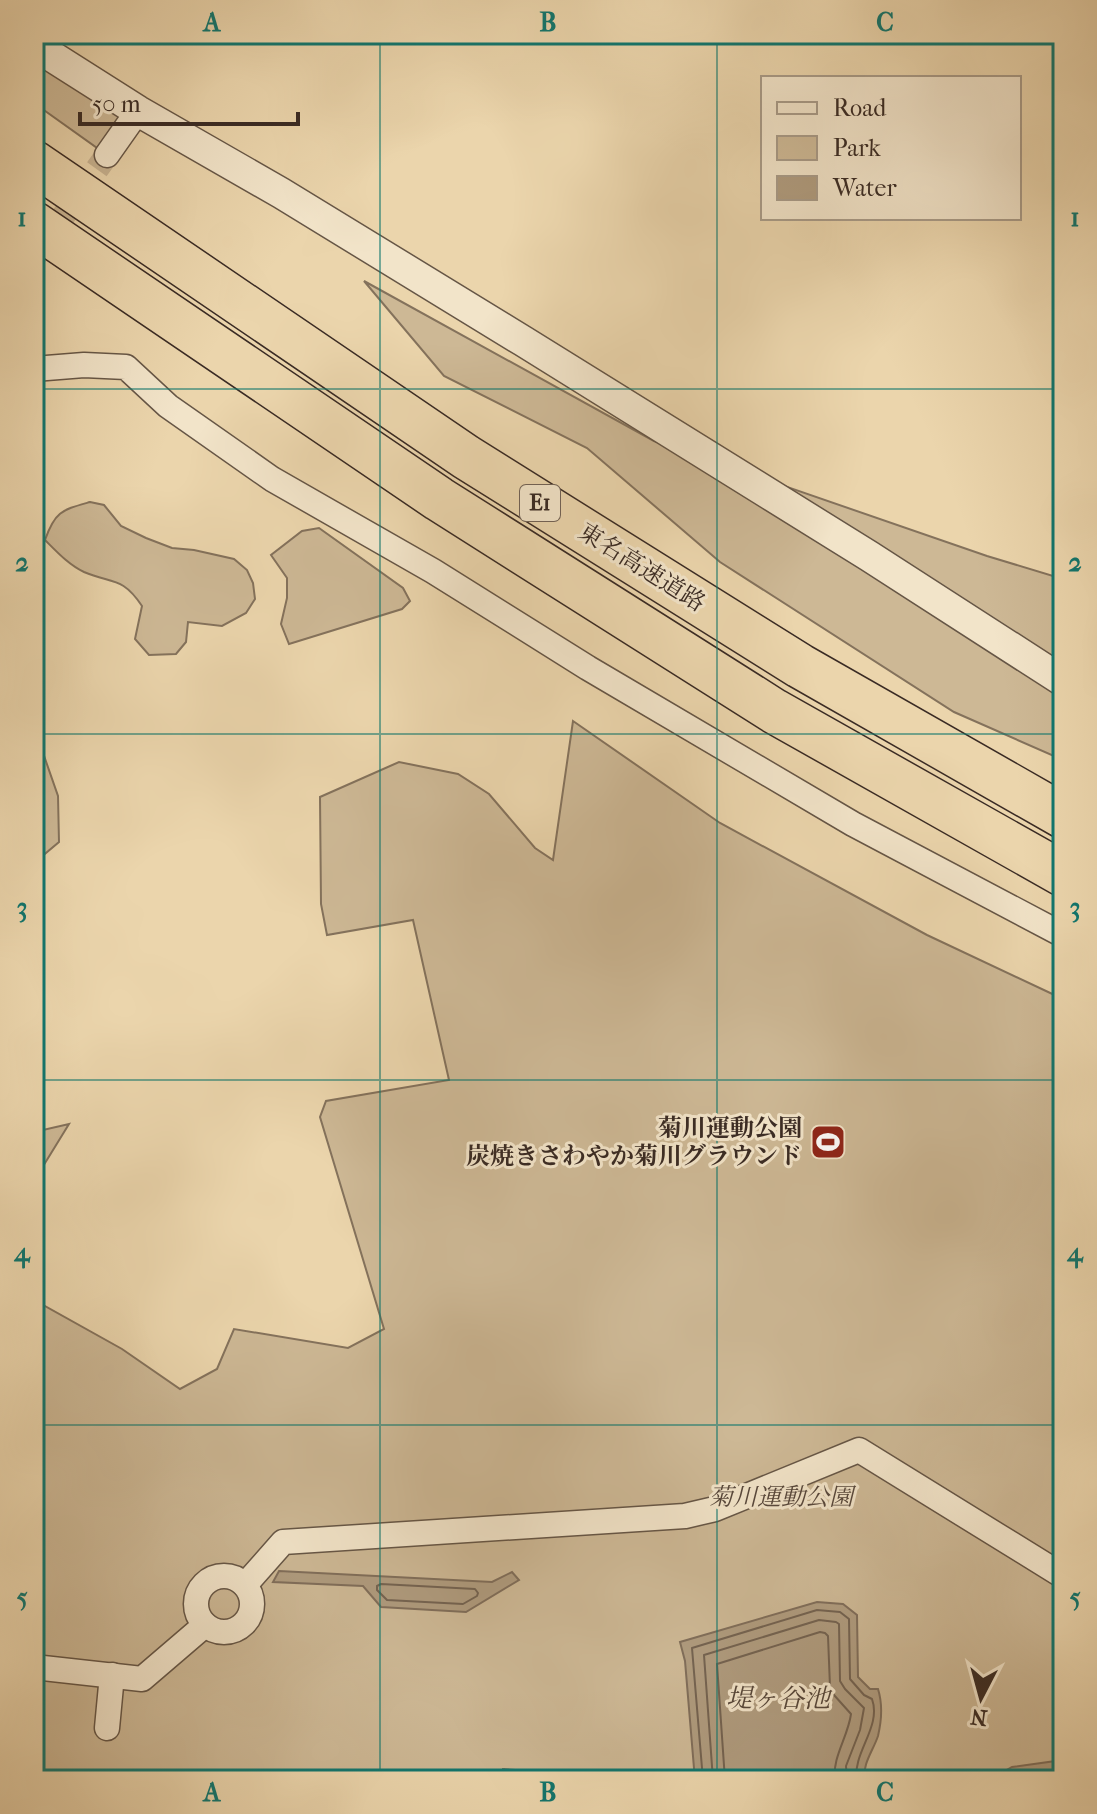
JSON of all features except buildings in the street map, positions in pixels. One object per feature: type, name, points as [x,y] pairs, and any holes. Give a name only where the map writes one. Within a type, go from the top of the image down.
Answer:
[{"type":"highway","name":"東名高速道路","points":[[34,163],[480,465],[800,666],[1063,816]]},
{"type":"highway","name":"東名高速道路","points":[[34,224],[439,499],[774,711],[1063,874]]},
{"type":"street","points":[[34,45],[138,111],[281,193],[523,341],[1063,681]]},
{"type":"street","points":[[107,155],[138,111]]},
{"type":"street","points":[[34,369],[84,365],[126,367],[168,406],[272,479],[433,571],[588,668],[853,824],[1063,935]]},
{"type":"street","points":[[245,1585],[283,1542],[685,1516],[715,1509],[859,1450],[1063,1576]]},
{"type":"street","points":[[216,1577],[228,1577],[245,1585],[252,1600],[249,1618],[244,1624],[227,1632],[215,1631],[205,1625],[198,1616],[196,1604],[198,1593],[205,1583],[216,1577]]},
{"type":"street","points":[[34,1667],[142,1679],[205,1625]]},
{"type":"street","points":[[107,1728],[112,1675]]},
{"type":"green space","points":[[34,45],[138,111],[107,155],[34,103]]},
{"type":"green space","points":[[364,281],[654,441],[987,556],[1063,579],[1063,760],[954,712],[720,562],[587,448],[444,376]]},
{"type":"green space","points":[[90,502],[104,505],[121,526],[146,538],[172,548],[234,559],[247,570],[253,583],[255,599],[246,613],[222,626],[188,622],[186,642],[176,654],[149,655],[135,639],[142,606],[135,596],[116,582],[79,569],[45,540],[56,517]]},
{"type":"green space","points":[[319,528],[403,588],[410,601],[402,609],[289,644],[281,624],[287,598],[287,578],[271,555],[302,531]]},
{"type":"green space","name":"菊川運動公園","points":[[573,721],[720,823],[927,935],[1063,999],[1063,1780],[34,1780],[34,1300],[122,1349],[180,1389],[217,1369],[234,1329],[348,1348],[384,1329],[320,1117],[326,1101],[449,1080],[413,920],[327,935],[321,904],[320,797],[399,762],[458,774],[489,794],[535,848],[553,860]]},
{"type":"green space","points":[[34,749],[42,750],[58,796],[59,842],[34,863]]},
{"type":"green space","points":[[69,1124],[34,1181],[34,1132]]},
{"type":"water","points":[[279,1571],[492,1582],[512,1572],[519,1580],[466,1612],[381,1607],[363,1586],[273,1582]]},
{"type":"water","name":"堤ヶ谷池","points":[[817,1602],[843,1604],[857,1615],[858,1677],[870,1689],[878,1689],[880,1695],[878,1736],[866,1763],[865,1780],[695,1780],[685,1661],[680,1642]]},
{"type":"water","points":[[1063,1760],[1063,1780],[989,1780],[1012,1767]]},
{"type":"water","points":[[502,1769],[587,1775],[615,1780],[572,1780]]},
{"type":"tunnel","points":[[34,257],[107,155]]},
{"type":"place","name":"菊川運動公園 炭焼きさわやか菊川グラウンド","points":[[828,1142]]}]
